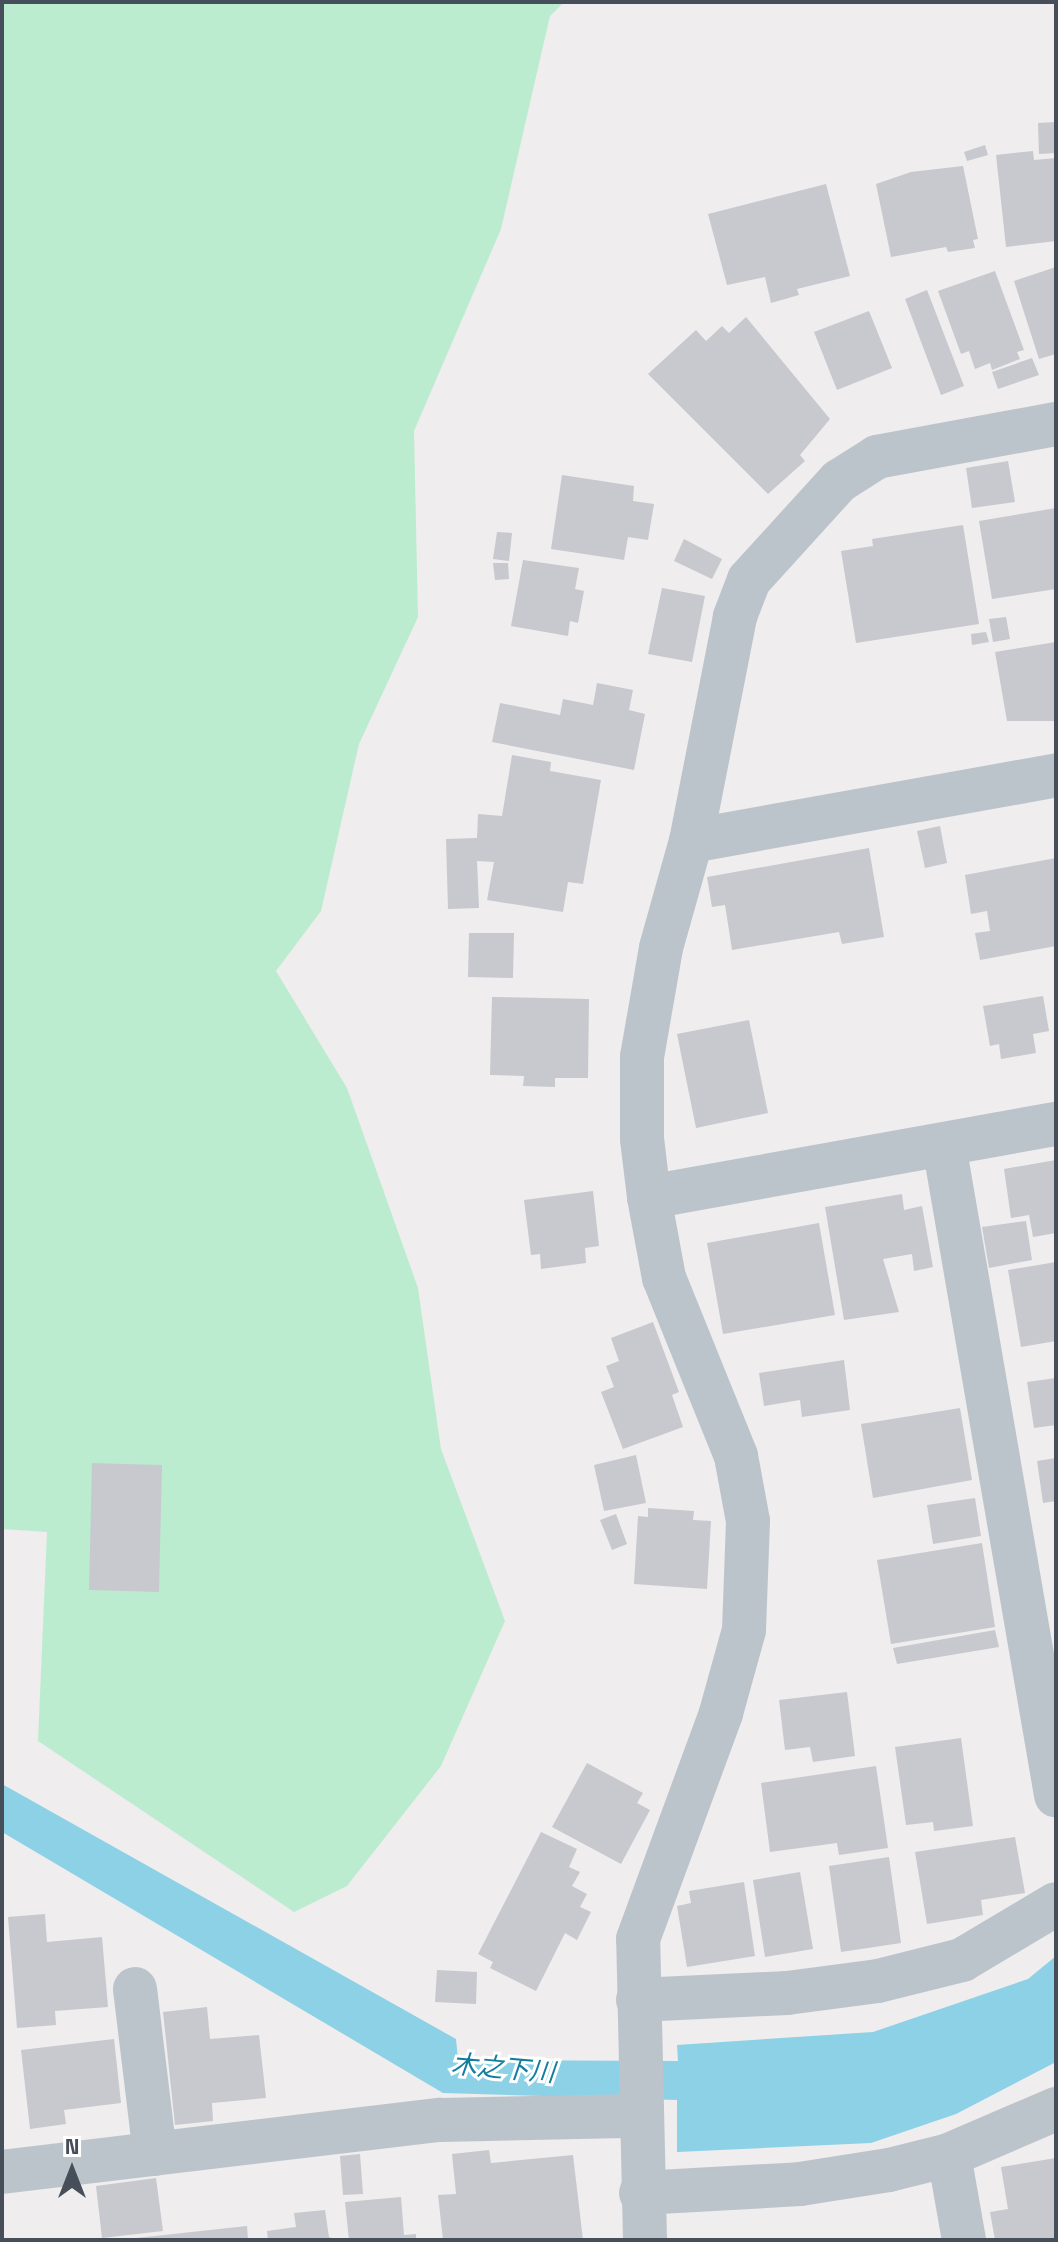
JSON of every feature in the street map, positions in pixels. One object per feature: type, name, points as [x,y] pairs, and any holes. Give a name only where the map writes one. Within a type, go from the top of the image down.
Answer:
[{"type":"street","points":[[645,2240],[638,2108],[638,1939],[721,1713],[744,1630],[748,1521],[736,1456],[664,1278],[642,1139],[642,1057],[661,948],[691,841],[735,617],[749,580],[839,481],[877,457],[1056,424]]},
{"type":"street","points":[[691,841],[1056,775]]},
{"type":"street","points":[[649,1197],[1056,1124]]},
{"type":"street","points":[[944,1145],[1056,1795]]},
{"type":"street","points":[[638,2014],[878,1981],[962,1960],[1056,1904]]},
{"type":"street","points":[[135,1989],[155,2154]]},
{"type":"street","points":[[2,2172],[441,2120],[638,2108]]},
{"type":"street","points":[[641,2193],[800,2184],[949,2155],[1056,2109]]},
{"type":"street","points":[[949,2155],[964,2240]]},
{"type":"green space","points":[[2,2],[564,2],[550,16],[501,229],[414,431],[418,617],[359,744],[321,911],[276,971],[347,1088],[418,1288],[441,1449],[505,1621],[441,1766],[347,1886],[294,1912],[38,1741],[47,1532],[2,1529]]},
{"type":"water","name":"木之下川","points":[[2,1784],[456,2039],[458,2060],[678,2061],[677,2045],[873,2032],[1028,1979],[1056,1956],[1056,2062],[956,2114],[871,2143],[677,2152],[677,2100],[443,2093],[2,1832]]},
{"type":"building","points":[[1056,122],[1056,153],[1039,154],[1038,123]]},
{"type":"building","points":[[985,145],[988,155],[967,161],[964,152]]},
{"type":"building","points":[[1033,151],[1034,160],[1056,158],[1056,241],[1006,247],[996,155]]},
{"type":"building","points":[[963,166],[978,239],[973,240],[975,248],[948,252],[946,247],[891,257],[876,184],[911,172]]},
{"type":"building","points":[[826,184],[850,276],[797,289],[799,295],[771,303],[765,277],[727,285],[708,214]]},
{"type":"building","points":[[1056,267],[1056,354],[1039,359],[1014,281]]},
{"type":"building","points":[[995,271],[1024,350],[1017,352],[1020,359],[992,370],[990,363],[975,369],[969,351],[961,354],[938,291]]},
{"type":"building","points":[[927,290],[964,386],[941,395],[905,299]]},
{"type":"building","points":[[869,311],[892,368],[837,390],[814,332]]},
{"type":"building","points":[[746,317],[830,419],[800,455],[805,461],[768,494],[648,374],[696,330],[706,341],[722,326],[729,333]]},
{"type":"building","points":[[1032,358],[1039,375],[998,389],[992,372]]},
{"type":"building","points":[[1008,461],[1015,502],[972,508],[966,468]]},
{"type":"building","points":[[562,475],[634,486],[633,501],[654,504],[648,540],[628,537],[624,560],[551,549]]},
{"type":"building","points":[[1056,508],[1056,589],[992,599],[979,521]]},
{"type":"building","points":[[963,525],[979,624],[856,643],[841,551],[873,546],[872,539]]},
{"type":"building","points":[[497,532],[512,533],[509,561],[493,559]]},
{"type":"building","points":[[684,539],[722,559],[712,579],[674,561]]},
{"type":"building","points":[[523,560],[579,568],[575,589],[584,591],[578,623],[570,621],[568,636],[511,626]]},
{"type":"building","points":[[493,563],[508,563],[509,579],[495,580]]},
{"type":"building","points":[[662,588],[705,596],[692,662],[648,654]]},
{"type":"building","points":[[1006,617],[1010,639],[993,642],[989,619]]},
{"type":"building","points":[[986,632],[989,642],[972,645],[971,634]]},
{"type":"building","points":[[1056,642],[1056,721],[1007,721],[995,652]]},
{"type":"building","points":[[597,683],[633,690],[629,710],[645,714],[634,770],[492,742],[500,703],[560,715],[563,699],[593,705]]},
{"type":"building","points":[[512,755],[551,762],[550,771],[601,780],[583,884],[568,882],[563,912],[487,900],[494,862],[477,861],[479,908],[448,909],[446,839],[477,838],[478,814],[502,816]]},
{"type":"building","points":[[940,826],[947,863],[925,868],[917,831]]},
{"type":"building","points":[[869,848],[884,937],[842,944],[839,932],[732,950],[725,905],[712,907],[707,877]]},
{"type":"building","points":[[1056,858],[1056,946],[980,960],[975,933],[990,931],[987,911],[971,914],[965,875]]},
{"type":"building","points":[[469,933],[514,933],[513,978],[468,977]]},
{"type":"building","points":[[1043,996],[1049,1031],[1033,1034],[1036,1053],[1001,1059],[999,1044],[990,1046],[983,1006]]},
{"type":"building","points":[[492,997],[589,999],[588,1078],[555,1078],[555,1087],[523,1086],[524,1076],[490,1075]]},
{"type":"building","points":[[749,1020],[768,1113],[696,1128],[677,1034]]},
{"type":"building","points":[[1056,1160],[1056,1233],[1033,1237],[1029,1215],[1011,1218],[1004,1169]]},
{"type":"building","points":[[593,1191],[599,1246],[585,1248],[586,1263],[541,1269],[540,1254],[531,1255],[524,1200]]},
{"type":"building","points":[[902,1194],[904,1210],[922,1206],[933,1267],[914,1271],[912,1254],[883,1259],[899,1312],[844,1320],[825,1207]]},
{"type":"building","points":[[1026,1221],[1032,1260],[989,1268],[982,1227]]},
{"type":"building","points":[[819,1223],[835,1315],[723,1334],[707,1243]]},
{"type":"building","points":[[1056,1262],[1056,1341],[1021,1347],[1008,1270]]},
{"type":"building","points":[[653,1322],[679,1392],[672,1395],[683,1427],[623,1449],[601,1392],[614,1387],[606,1366],[619,1361],[611,1338]]},
{"type":"building","points":[[844,1360],[850,1410],[802,1417],[800,1400],[764,1406],[759,1373]]},
{"type":"building","points":[[1056,1378],[1056,1425],[1034,1428],[1027,1382]]},
{"type":"building","points":[[960,1408],[972,1480],[873,1498],[861,1424]]},
{"type":"building","points":[[636,1455],[646,1503],[604,1511],[594,1465]]},
{"type":"building","points":[[1056,1458],[1056,1501],[1043,1503],[1037,1461]]},
{"type":"building","points":[[92,1463],[162,1465],[159,1592],[89,1590]]},
{"type":"building","points":[[975,1498],[981,1536],[933,1544],[927,1505]]},
{"type":"building","points":[[648,1508],[694,1511],[693,1520],[711,1521],[707,1589],[634,1584],[638,1516],[648,1517]]},
{"type":"building","points":[[616,1514],[627,1544],[612,1550],[600,1520]]},
{"type":"building","points":[[982,1543],[995,1627],[891,1644],[877,1560]]},
{"type":"building","points":[[995,1630],[999,1647],[897,1664],[893,1648]]},
{"type":"building","points":[[847,1692],[855,1756],[813,1762],[810,1747],[785,1750],[779,1700]]},
{"type":"building","points":[[961,1738],[973,1826],[934,1831],[933,1822],[906,1825],[895,1747]]},
{"type":"building","points":[[587,1763],[643,1793],[637,1803],[650,1810],[621,1864],[552,1827]]},
{"type":"building","points":[[876,1766],[888,1848],[839,1855],[837,1843],[770,1852],[761,1783]]},
{"type":"building","points":[[541,1832],[577,1849],[569,1867],[580,1872],[572,1886],[587,1894],[580,1907],[591,1912],[577,1940],[565,1933],[536,1991],[490,1968],[493,1962],[478,1954]]},
{"type":"building","points":[[1015,1837],[1025,1893],[981,1900],[983,1915],[927,1924],[915,1852]]},
{"type":"building","points":[[889,1857],[901,1943],[841,1952],[829,1866]]},
{"type":"building","points":[[800,1872],[813,1949],[765,1957],[753,1880]]},
{"type":"building","points":[[744,1882],[755,1956],[687,1967],[677,1906],[691,1903],[689,1891]]},
{"type":"building","points":[[45,1914],[47,1942],[102,1937],[108,2007],[55,2011],[56,2025],[17,2028],[8,1917]]},
{"type":"building","points":[[437,1970],[477,1972],[476,2004],[435,2002]]},
{"type":"building","points":[[207,2007],[210,2039],[259,2035],[266,2098],[212,2103],[213,2121],[175,2125],[163,2012]]},
{"type":"building","points":[[114,2039],[121,2103],[64,2110],[66,2124],[30,2129],[21,2050]]},
{"type":"building","points":[[489,2150],[491,2163],[573,2155],[583,2240],[443,2240],[438,2195],[456,2194],[452,2154]]},
{"type":"building","points":[[360,2154],[363,2194],[343,2195],[340,2156]]},
{"type":"building","points":[[1056,2158],[1056,2239],[995,2240],[990,2212],[1008,2209],[1001,2167]]},
{"type":"building","points":[[156,2178],[163,2231],[102,2238],[96,2186]]},
{"type":"building","points":[[401,2197],[404,2235],[416,2234],[416,2240],[349,2240],[345,2202]]},
{"type":"building","points":[[325,2210],[329,2237],[337,2240],[268,2240],[267,2231],[296,2227],[294,2213]]},
{"type":"building","points":[[247,2226],[248,2240],[136,2240],[136,2238]]}]
